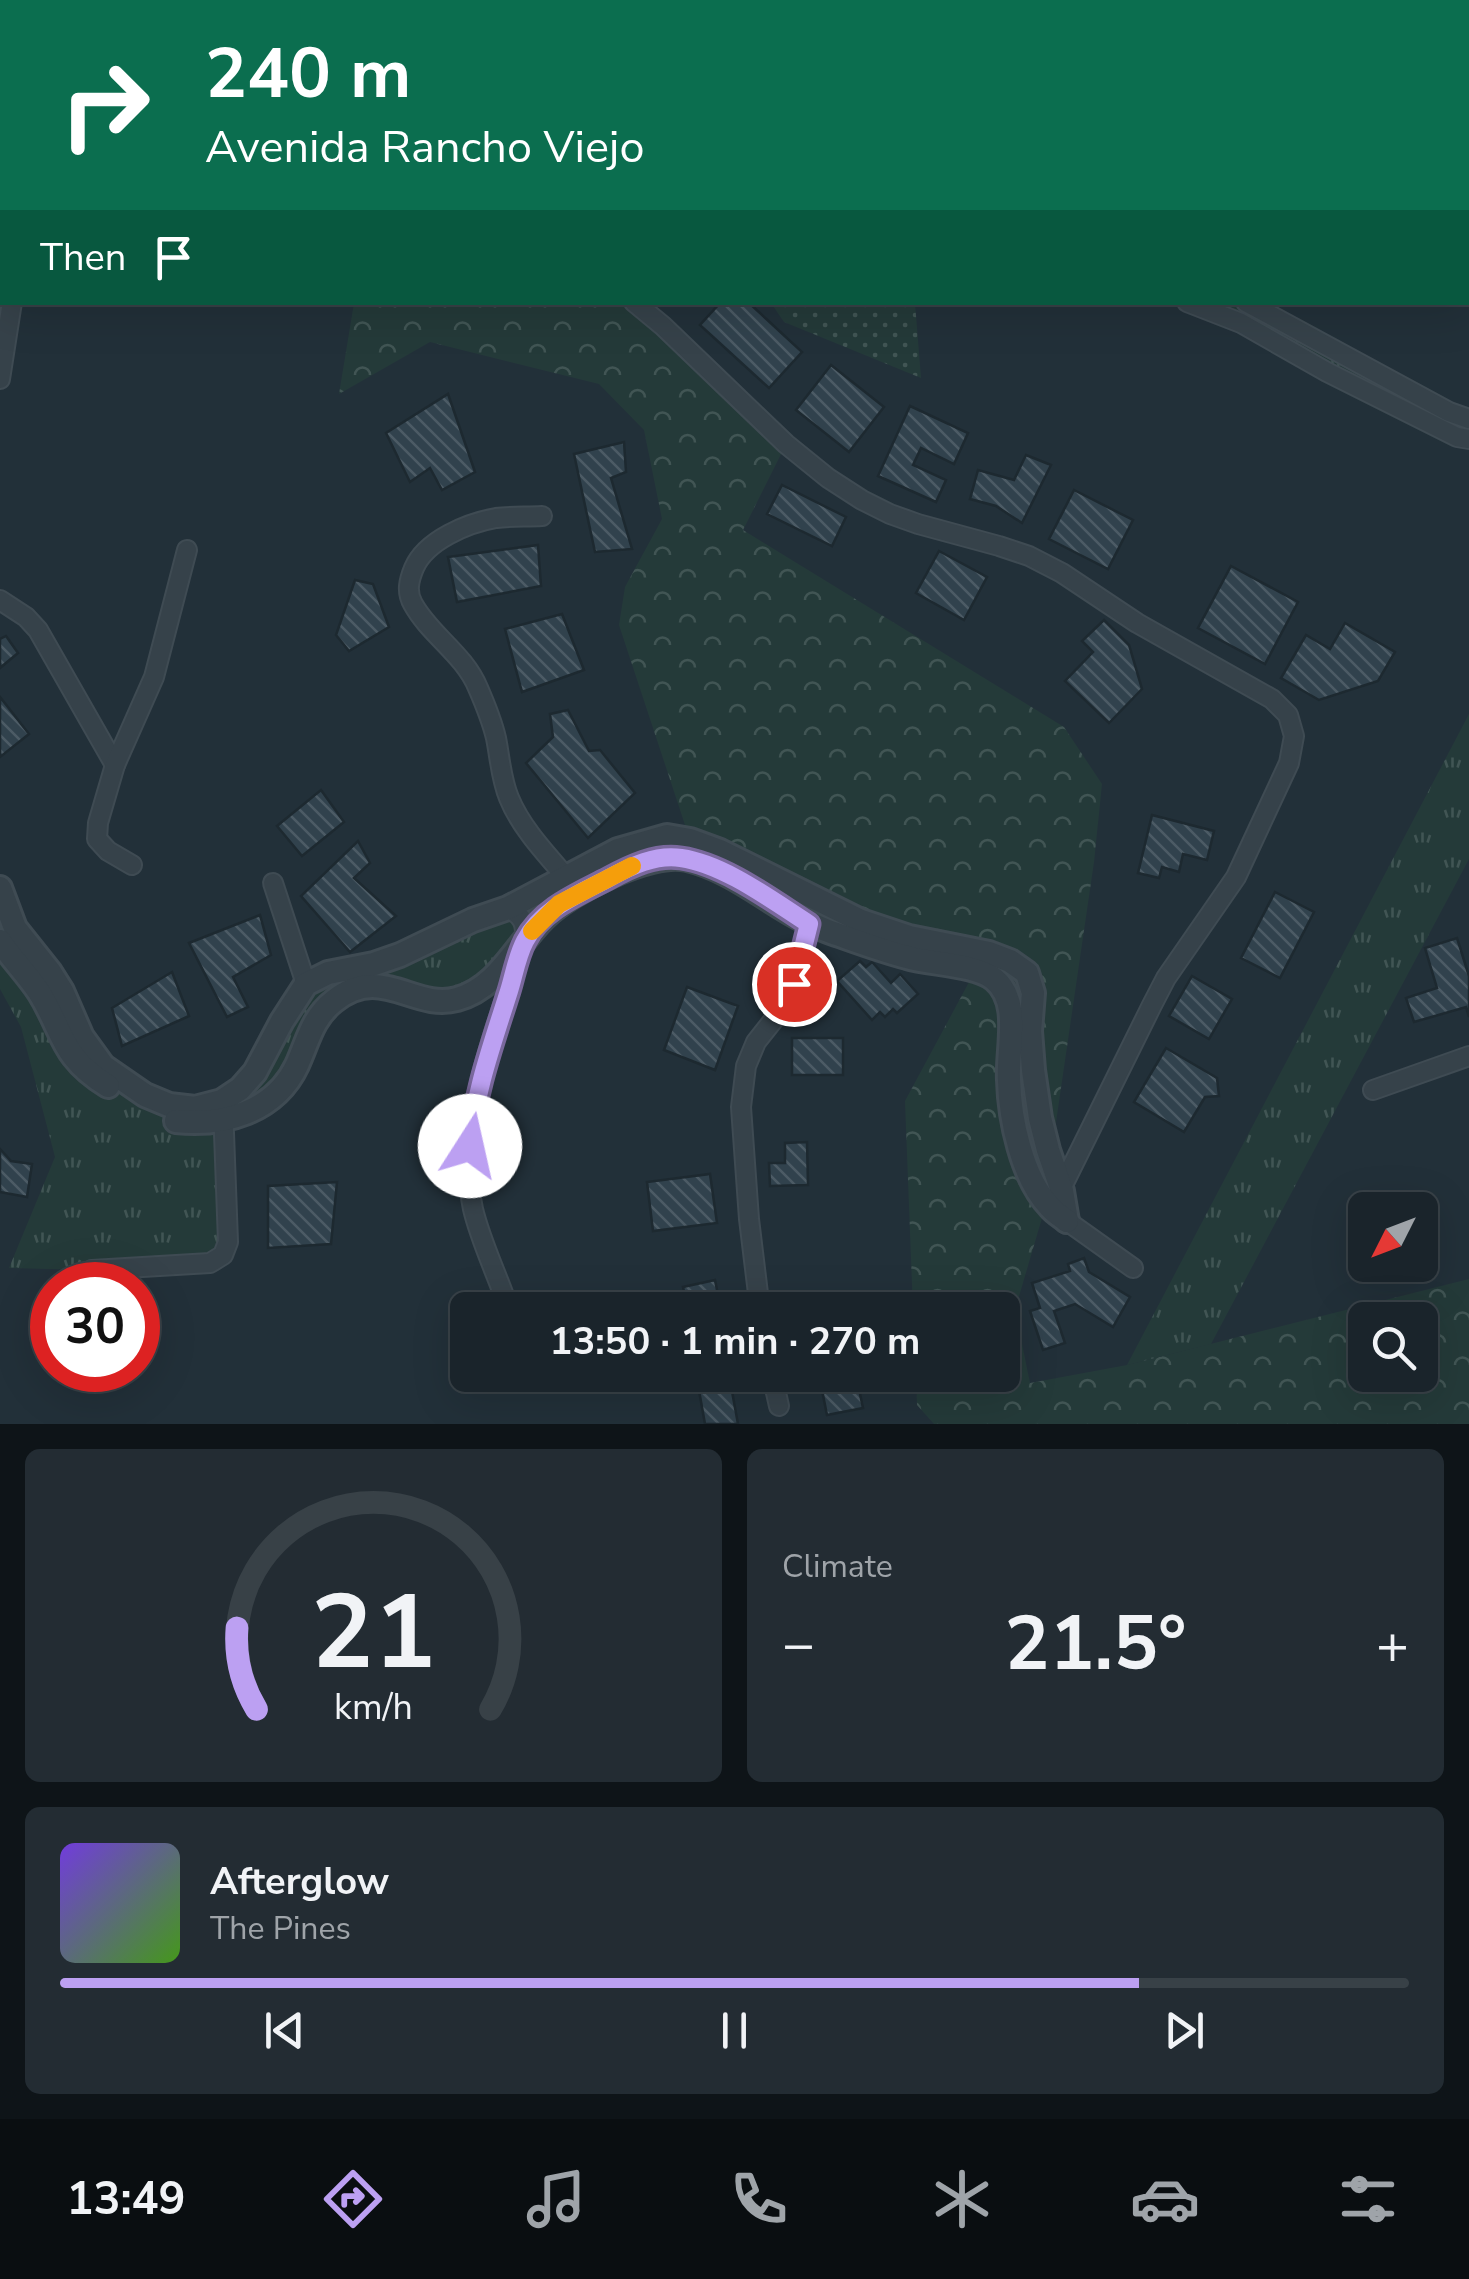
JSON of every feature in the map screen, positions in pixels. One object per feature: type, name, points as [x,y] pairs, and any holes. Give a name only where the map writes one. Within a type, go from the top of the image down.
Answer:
[{"type":"street","points":[[0,379],[12,305]]},
{"type":"street","points":[[638,305],[786,444],[862,500],[918,524],[1028,556],[1062,573],[1137,623],[1272,699],[1288,715],[1294,736],[1290,763],[1251,849],[1166,978],[1055,1199]]},
{"type":"street","points":[[1195,305],[1241,323],[1343,380],[1469,439]]},
{"type":"street","points":[[1252,305],[1449,412],[1469,419]]},
{"type":"street","points":[[542,516],[496,518],[465,527],[436,542],[417,561],[408,581],[410,601],[474,680],[487,708],[509,798],[523,823],[572,885]]},
{"type":"street","points":[[132,865],[108,851],[98,839],[98,824],[114,765],[154,677],[187,550]]},
{"type":"street","points":[[0,600],[38,630],[114,765]]},
{"type":"street","points":[[0,890],[15,928],[62,990],[82,1037],[104,1066],[145,1095],[169,1105],[251,1112],[284,1087],[318,1016],[336,999],[356,987],[379,986],[434,1000],[455,1000],[486,984],[572,885],[618,850],[667,836],[690,840],[862,922],[909,937],[988,953],[1010,960],[1026,973],[1033,993],[1032,1070],[1055,1199]]},
{"type":"street","points":[[0,942],[41,995],[76,1062],[143,1108],[172,1120],[199,1124],[223,1110],[255,1072],[306,984],[328,973],[387,960],[474,920],[572,885],[648,860],[686,858],[729,876],[809,924],[909,958],[991,976],[1005,990],[1010,1006],[1008,1080],[1015,1135],[1025,1167],[1055,1199],[1067,1222],[1133,1268]]},
{"type":"street","points":[[273,883],[306,984]]},
{"type":"street","points":[[758,1292],[748,1219],[741,1107],[746,1066],[756,1042],[794,984],[809,924],[822,914],[816,899]]},
{"type":"street","points":[[503,1292],[474,1210],[468,1168],[471,1126],[494,1036],[525,940],[526,924],[520,914],[508,908]]},
{"type":"street","points":[[1373,1090],[1469,1056]]},
{"type":"street","points":[[160,1265],[210,1262],[223,1255],[228,1242],[223,1110]]},
{"type":"street","points":[[776,1392],[779,1406]]},
{"type":"green space","points":[[354,305],[636,305],[786,444],[743,530],[1064,727],[1102,784],[1042,1218],[1020,1293],[912,1292],[905,1101],[975,971],[909,937],[690,840],[619,625],[625,587],[662,519],[644,430],[599,384],[430,342],[339,394]]},
{"type":"green space","points":[[772,305],[915,305],[921,378],[784,322]]},
{"type":"green space","points":[[1191,305],[1252,305],[1469,419],[1469,439]]},
{"type":"green space","points":[[1469,714],[1469,859],[1211,1344],[1127,1365]]},
{"type":"green space","points":[[667,836],[695,843],[871,924],[905,936],[989,953],[1018,966],[1031,981],[1035,1084],[1059,1214],[1033,1177],[1018,1146],[1010,1097],[1009,1005],[1001,987],[971,969],[900,956],[816,927],[722,871],[685,858],[667,857],[627,869],[563,903],[541,921],[495,975],[460,998],[430,1000],[370,986],[354,990],[329,1005],[313,1027],[292,1074],[277,1093],[248,1112],[224,1120],[228,1242],[223,1255],[210,1263],[160,1266],[160,1262],[30,1262],[30,1269],[9,1268],[55,1157],[21,1027],[0,989],[0,888],[15,928],[50,972],[82,1037],[103,1066],[145,1095],[169,1105],[195,1108],[222,1101],[255,1073],[306,984],[328,973],[400,955],[508,908],[618,850]]},
{"type":"green space","points":[[1469,1279],[1469,1424],[934,1424],[917,1405],[917,1392],[1020,1392],[1020,1334],[1030,1383],[1127,1365],[1348,1309],[1348,1392],[1438,1392],[1438,1302],[1378,1302]]},
{"type":"building","points":[[718,305],[751,305],[802,352],[769,388],[700,325]]},
{"type":"building","points":[[831,365],[884,407],[849,452],[796,410]]},
{"type":"building","points":[[448,394],[475,472],[442,490],[430,468],[410,482],[386,433]]},
{"type":"building","points":[[910,406],[968,433],[954,464],[921,448],[913,465],[946,480],[936,502],[878,476]]},
{"type":"building","points":[[624,442],[626,472],[611,478],[632,549],[595,552],[574,454]]},
{"type":"building","points":[[1026,455],[1051,465],[1022,523],[996,506],[970,499],[978,470],[1014,480]]},
{"type":"building","points":[[782,485],[846,517],[832,546],[767,514]]},
{"type":"building","points":[[1074,490],[1133,520],[1108,569],[1049,539]]},
{"type":"building","points":[[538,545],[541,586],[457,602],[448,557]]},
{"type":"building","points":[[939,551],[987,577],[964,620],[916,593]]},
{"type":"building","points":[[1231,566],[1298,602],[1265,664],[1198,628]]},
{"type":"building","points":[[355,580],[373,584],[389,627],[349,651],[336,635]]},
{"type":"building","points":[[562,614],[584,670],[522,692],[505,629]]},
{"type":"building","points":[[1104,620],[1129,645],[1142,689],[1109,723],[1065,681],[1093,652],[1082,641]]},
{"type":"building","points":[[1345,623],[1395,652],[1378,681],[1319,700],[1281,678],[1306,635],[1330,649]]},
{"type":"building","points":[[6,636],[18,653],[0,668],[0,639]]},
{"type":"building","points":[[0,697],[29,734],[0,757]]},
{"type":"building","points":[[568,710],[589,751],[600,750],[635,793],[588,838],[526,763],[553,737],[550,714]]},
{"type":"building","points":[[321,790],[344,822],[302,856],[277,826]]},
{"type":"building","points":[[1152,815],[1214,831],[1207,860],[1183,854],[1179,872],[1162,867],[1159,878],[1138,873]]},
{"type":"building","points":[[358,841],[370,863],[354,878],[396,916],[350,952],[301,896]]},
{"type":"building","points":[[1275,892],[1314,912],[1280,978],[1241,958]]},
{"type":"building","points":[[260,915],[271,955],[233,977],[248,1007],[227,1017],[189,943]]},
{"type":"building","points":[[1457,938],[1469,976],[1469,1017],[1466,1007],[1414,1022],[1406,998],[1437,988],[1425,948]]},
{"type":"building","points":[[860,961],[866,967],[872,962],[891,983],[900,974],[918,994],[897,1013],[893,1009],[885,1017],[880,1012],[872,1020],[837,981]]},
{"type":"building","points":[[172,972],[189,1016],[122,1046],[112,1008]]},
{"type":"building","points":[[1192,976],[1232,999],[1209,1039],[1169,1016]]},
{"type":"building","points":[[687,987],[738,1006],[715,1070],[664,1050]]},
{"type":"building","points":[[792,1038],[843,1038],[843,1075],[792,1075]]},
{"type":"building","points":[[1166,1048],[1217,1078],[1219,1096],[1205,1097],[1184,1132],[1134,1102]]},
{"type":"building","points":[[807,1142],[808,1185],[770,1186],[769,1163],[785,1163],[785,1143]]},
{"type":"building","points":[[0,1149],[11,1161],[32,1164],[27,1197],[0,1192]]},
{"type":"building","points":[[710,1174],[717,1223],[653,1231],[647,1182]]},
{"type":"building","points":[[337,1182],[331,1244],[268,1248],[268,1186]]},
{"type":"building","points":[[1084,1258],[1089,1272],[1130,1297],[1113,1327],[1075,1304],[1054,1311],[1065,1343],[1043,1350],[1030,1311],[1040,1308],[1032,1283],[1070,1271],[1068,1264]]},
{"type":"building","points":[[715,1280],[717,1292],[684,1292],[683,1287]]},
{"type":"building","points":[[699,1392],[732,1392],[738,1424],[705,1424]]},
{"type":"building","points":[[822,1392],[860,1392],[863,1408],[827,1415]]},
{"type":"slow traffic","points":[[532,931],[559,904],[632,866]]},
{"type":"route","points":[[470,1146],[471,1126],[494,1036],[525,940],[541,920],[578,892],[626,868],[670,856],[712,868],[809,924],[794,984]]}]
